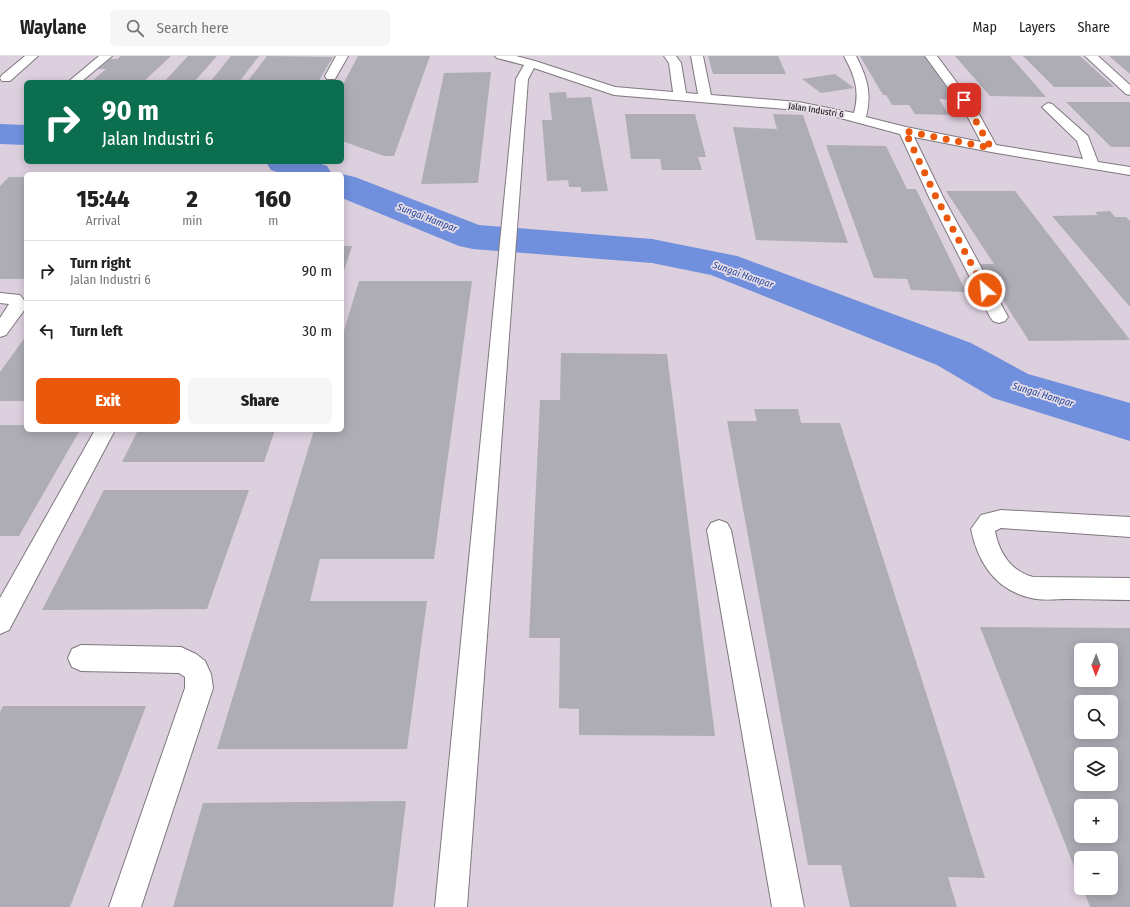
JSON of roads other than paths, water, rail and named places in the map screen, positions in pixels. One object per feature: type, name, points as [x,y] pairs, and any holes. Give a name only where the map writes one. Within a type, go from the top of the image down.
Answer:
[{"type":"street","points":[[6,78],[32,56]]},
{"type":"street","points":[[76,80],[106,56]]},
{"type":"street","points":[[331,76],[342,56]]},
{"type":"street","name":"Jalan Industri 6","points":[[501,56],[531,63],[553,66],[614,91],[798,106],[860,118],[905,131],[991,148],[1130,171]]},
{"type":"street","points":[[670,56],[675,63],[680,96]]},
{"type":"street","points":[[697,56],[705,98]]},
{"type":"street","points":[[850,56],[862,77],[864,99],[860,118]]},
{"type":"street","points":[[931,56],[969,107],[991,148]]},
{"type":"street","points":[[1091,56],[1130,91]]},
{"type":"street","points":[[451,907],[522,79],[531,63]]},
{"type":"street","points":[[1048,107],[1083,139],[1093,166]]},
{"type":"street","points":[[905,131],[936,197],[999,317]]},
{"type":"street","points":[[0,298],[14,299],[18,304],[0,331]]},
{"type":"street","points":[[0,622],[104,432]]},
{"type":"street","points":[[1130,527],[1001,519],[990,522],[983,529],[985,540],[997,566],[1006,577],[1019,585],[1033,588],[1130,589]]},
{"type":"street","points":[[719,530],[788,907]]},
{"type":"street","points":[[81,658],[181,660],[193,665],[199,675],[199,688],[125,907]]},
{"type":"waterway","name":"Sungai Hampar","points":[[0,134],[24,135]]},
{"type":"waterway","name":"Sungai Hampar","points":[[289,164],[309,172]]},
{"type":"waterway","name":"Sungai Hampar","points":[[344,186],[473,237],[652,251],[722,265],[954,354],[1011,386],[1130,422]]}]
